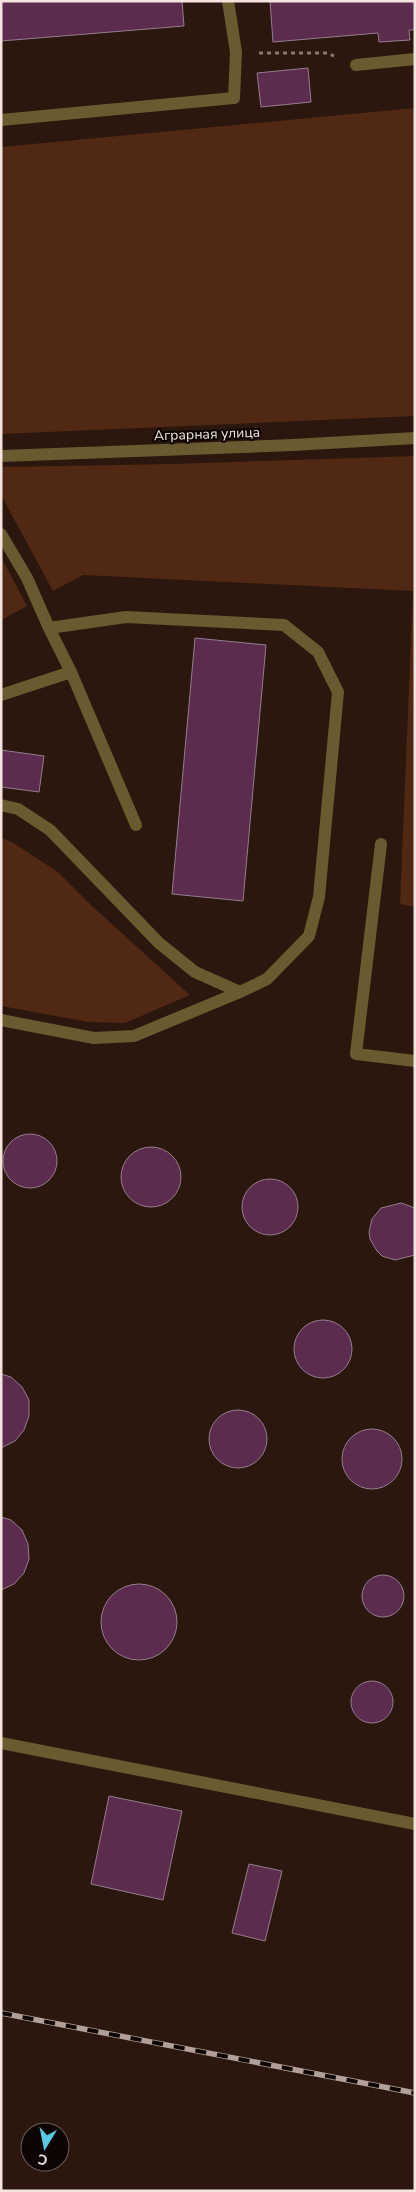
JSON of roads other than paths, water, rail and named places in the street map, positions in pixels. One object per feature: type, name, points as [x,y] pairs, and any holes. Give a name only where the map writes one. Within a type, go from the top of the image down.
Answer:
[{"type":"street","points":[[1,120],[234,98],[236,52],[228,1]]},
{"type":"street","points":[[356,65],[415,59]]},
{"type":"street","name":"Аграрная улица","points":[[1,456],[293,445],[415,438]]},
{"type":"street","points":[[1,534],[27,578],[71,672],[136,825]]},
{"type":"street","points":[[1,1020],[94,1038],[134,1036],[267,979],[309,936],[319,897],[338,692],[318,652],[284,625],[126,617],[49,628]]},
{"type":"street","points":[[1,695],[71,672]]},
{"type":"street","points":[[1,805],[18,809],[50,830],[159,943],[195,972],[240,992]]},
{"type":"street","points":[[381,844],[356,1054],[415,1061]]},
{"type":"street","points":[[1,1743],[415,1824]]},
{"type":"railway","points":[[1,2013],[415,2093]]}]
